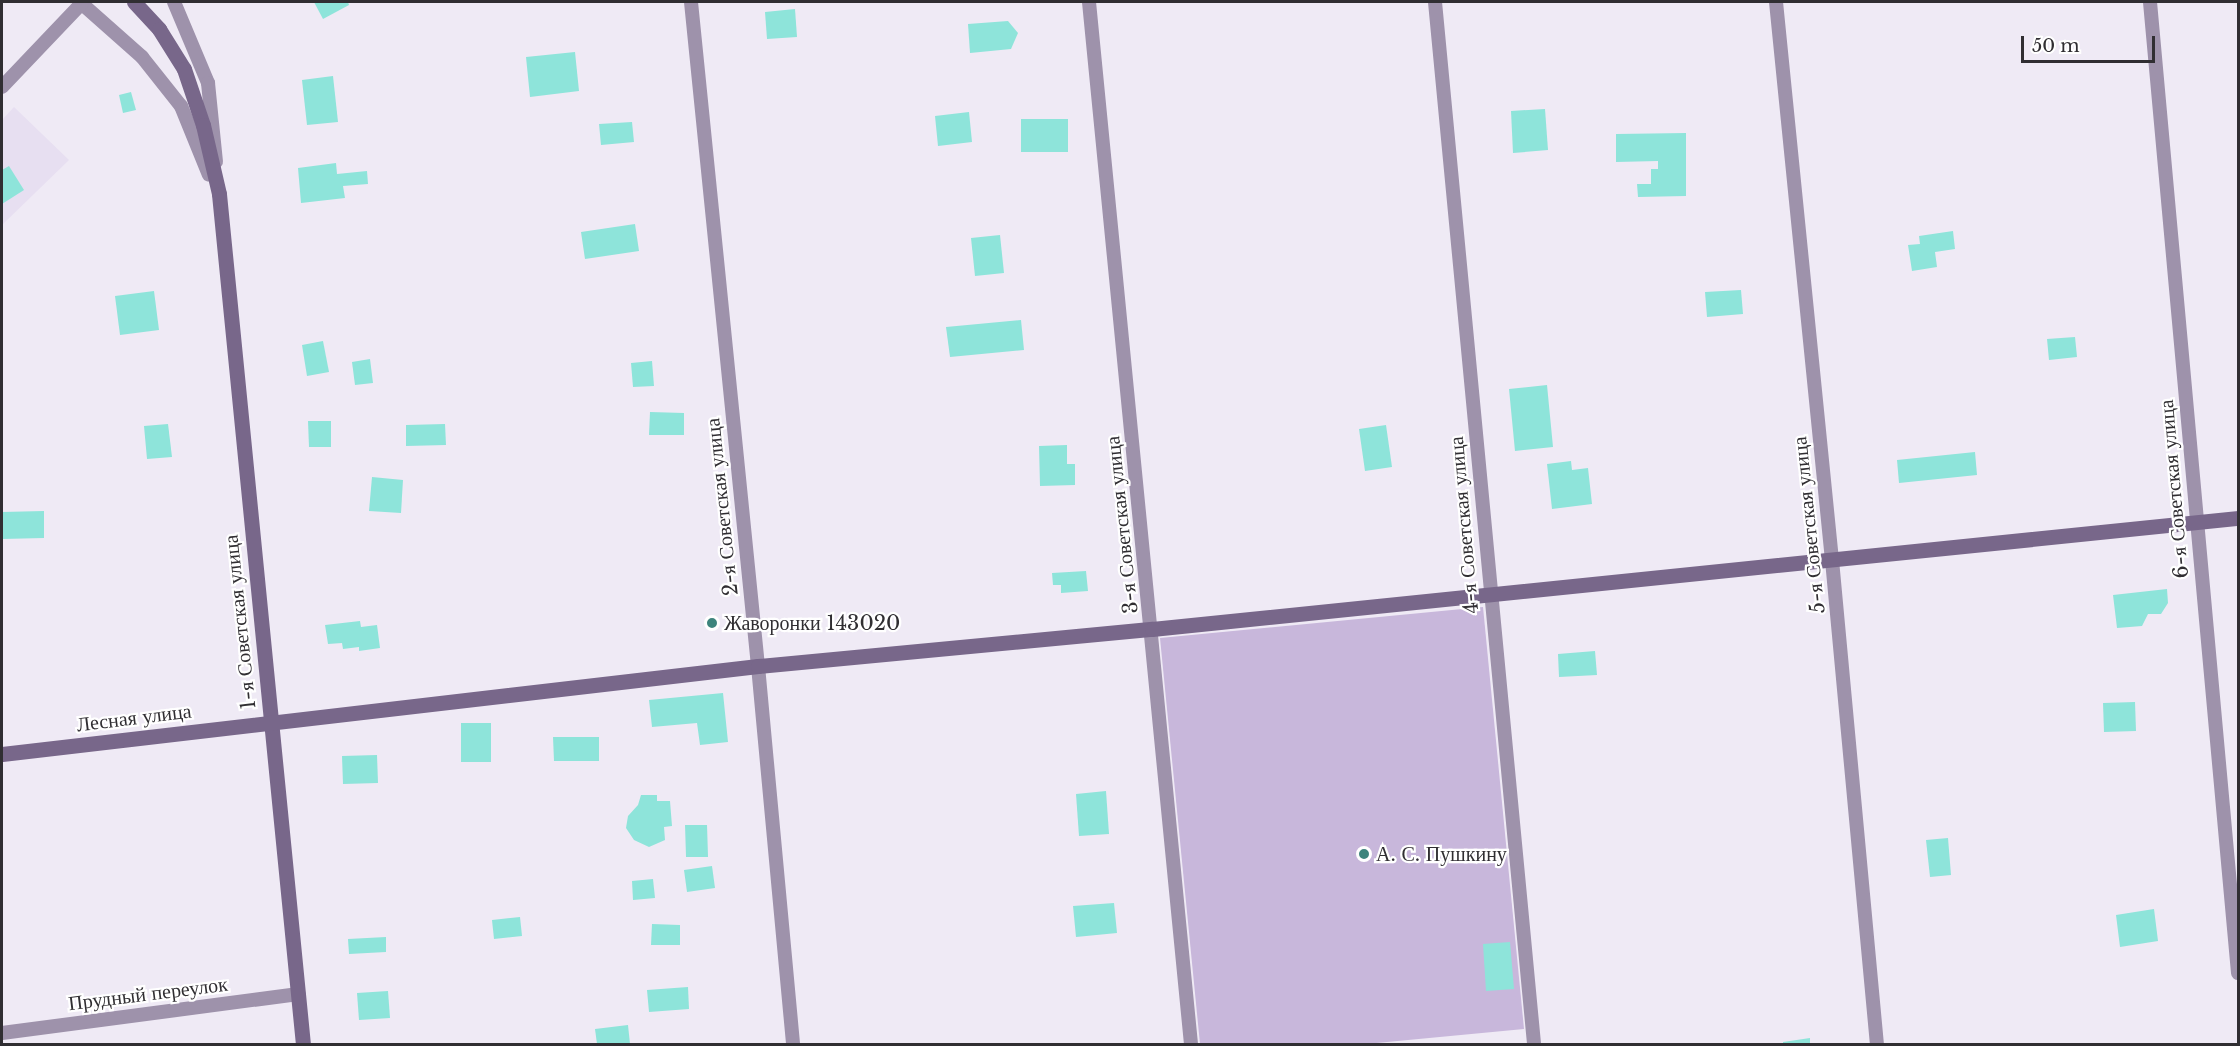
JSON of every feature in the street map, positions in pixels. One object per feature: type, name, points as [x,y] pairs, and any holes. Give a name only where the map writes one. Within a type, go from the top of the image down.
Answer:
[{"type":"street","points":[[2,87],[81,2],[142,57],[181,106],[219,194]]},
{"type":"street","name":"1-я Советская улица","points":[[134,2],[159,29],[184,69],[203,125],[219,194],[303,1044]]},
{"type":"street","points":[[174,2],[208,84],[213,108],[219,194]]},
{"type":"street","name":"2-я Советская улица","points":[[691,2],[758,666],[793,1044]]},
{"type":"street","name":"3-я Советская улица","points":[[1089,2],[1191,1044]]},
{"type":"street","name":"4-я Советская улица","points":[[1435,2],[1534,1044]]},
{"type":"street","name":"5-я Советская улица","points":[[1776,2],[1832,560],[1877,1044]]},
{"type":"street","name":"6-я Советская улица","points":[[2150,2],[2238,973]]},
{"type":"street","name":"Лесная улица","points":[[2,754],[758,666],[1152,629],[2238,518]]},
{"type":"street","name":"Прудный переулок","points":[[2,1032],[298,994]]},
{"type":"shaded area","points":[[14,107],[69,160],[2,225],[2,120]]},
{"type":"shaded area","points":[[1483,607],[1524,1029],[1366,1044],[1200,1044],[1160,638]]},
{"type":"building","points":[[314,2],[348,2],[349,5],[323,19]]},
{"type":"building","points":[[795,9],[797,37],[767,39],[765,12]]},
{"type":"building","points":[[1008,21],[1018,33],[1011,49],[970,53],[968,24]]},
{"type":"building","points":[[575,52],[579,91],[530,97],[526,57]]},
{"type":"building","points":[[333,76],[338,122],[307,125],[302,80]]},
{"type":"building","points":[[131,92],[136,110],[123,113],[119,95]]},
{"type":"building","points":[[1545,109],[1548,150],[1513,153],[1511,111]]},
{"type":"building","points":[[969,112],[972,142],[938,146],[935,116]]},
{"type":"building","points":[[1021,119],[1068,119],[1068,152],[1021,152]]},
{"type":"building","points":[[632,122],[634,142],[601,145],[599,124]]},
{"type":"building","points":[[1686,133],[1686,196],[1638,197],[1637,184],[1651,184],[1651,169],[1658,169],[1658,161],[1616,162],[1616,134]]},
{"type":"building","points":[[336,163],[337,174],[367,171],[368,184],[343,186],[345,198],[301,203],[298,168]]},
{"type":"building","points":[[9,166],[24,190],[2,204],[2,170]]},
{"type":"building","points":[[635,224],[639,251],[585,259],[581,232]]},
{"type":"building","points":[[1953,231],[1955,249],[1935,252],[1937,267],[1912,271],[1908,245],[1920,244],[1919,236]]},
{"type":"building","points":[[1000,235],[1004,273],[975,276],[971,238]]},
{"type":"building","points":[[1741,290],[1743,314],[1707,317],[1705,292]]},
{"type":"building","points":[[154,291],[159,330],[120,335],[115,296]]},
{"type":"building","points":[[1021,320],[1024,350],[950,357],[946,327]]},
{"type":"building","points":[[2075,337],[2077,357],[2049,360],[2047,339]]},
{"type":"building","points":[[323,341],[329,372],[307,376],[302,345]]},
{"type":"building","points":[[370,359],[373,383],[355,385],[352,362]]},
{"type":"building","points":[[652,361],[654,386],[633,387],[631,363]]},
{"type":"building","points":[[1547,385],[1553,447],[1515,451],[1509,389]]},
{"type":"building","points":[[650,412],[684,413],[684,435],[649,435]]},
{"type":"building","points":[[308,421],[331,421],[331,447],[309,447]]},
{"type":"building","points":[[168,424],[172,457],[147,459],[144,426]]},
{"type":"building","points":[[445,424],[446,445],[406,446],[406,425]]},
{"type":"building","points":[[1386,425],[1392,467],[1365,471],[1359,429]]},
{"type":"building","points":[[1067,445],[1067,464],[1075,464],[1075,485],[1040,486],[1039,446]]},
{"type":"building","points":[[1975,452],[1977,475],[1899,483],[1897,460]]},
{"type":"building","points":[[1571,461],[1572,470],[1588,468],[1592,504],[1552,509],[1547,464]]},
{"type":"building","points":[[372,477],[403,480],[401,513],[369,511]]},
{"type":"building","points":[[44,511],[44,538],[2,539],[2,512]]},
{"type":"building","points":[[1086,571],[1088,591],[1061,593],[1061,585],[1053,585],[1052,573]]},
{"type":"building","points":[[2167,589],[2168,603],[2161,614],[2148,614],[2142,626],[2117,628],[2113,595]]},
{"type":"building","points":[[360,621],[361,627],[377,625],[380,648],[359,651],[359,647],[343,649],[342,643],[328,644],[325,625]]},
{"type":"building","points":[[1595,651],[1597,675],[1559,677],[1558,654]]},
{"type":"building","points":[[723,693],[728,742],[700,745],[697,723],[652,727],[649,700]]},
{"type":"building","points":[[2135,702],[2136,731],[2104,732],[2103,703]]},
{"type":"building","points":[[461,723],[491,723],[491,762],[461,762]]},
{"type":"building","points":[[553,737],[599,737],[599,761],[554,761]]},
{"type":"building","points":[[377,755],[378,783],[343,784],[342,756]]},
{"type":"building","points":[[1106,791],[1109,834],[1079,836],[1076,794]]},
{"type":"building","points":[[641,795],[657,795],[657,801],[670,801],[672,826],[664,827],[665,840],[649,847],[634,840],[626,828],[628,816],[638,805]]},
{"type":"building","points":[[685,825],[707,825],[708,857],[686,857]]},
{"type":"building","points":[[1948,838],[1951,875],[1930,877],[1926,840]]},
{"type":"building","points":[[712,866],[715,888],[687,892],[684,870]]},
{"type":"building","points":[[653,879],[655,898],[633,900],[632,881]]},
{"type":"building","points":[[1114,903],[1117,933],[1076,937],[1073,906]]},
{"type":"building","points":[[2154,909],[2158,941],[2120,947],[2116,915]]},
{"type":"building","points":[[520,917],[522,936],[494,939],[492,920]]},
{"type":"building","points":[[652,924],[680,925],[680,945],[651,945]]},
{"type":"building","points":[[386,937],[386,952],[349,954],[348,939]]},
{"type":"building","points":[[1510,942],[1514,989],[1486,991],[1483,944]]},
{"type":"building","points":[[688,987],[689,1009],[649,1012],[647,990]]},
{"type":"building","points":[[388,991],[390,1018],[359,1020],[357,993]]},
{"type":"building","points":[[628,1025],[630,1044],[597,1044],[595,1029]]},
{"type":"building","points":[[1810,1038],[1810,1044],[1783,1044],[1783,1042]]},
{"type":"place","name":"Жаворонки 143020","points":[[712,623]]},
{"type":"place","name":"А. С. Пушкину","points":[[1364,854]]}]
